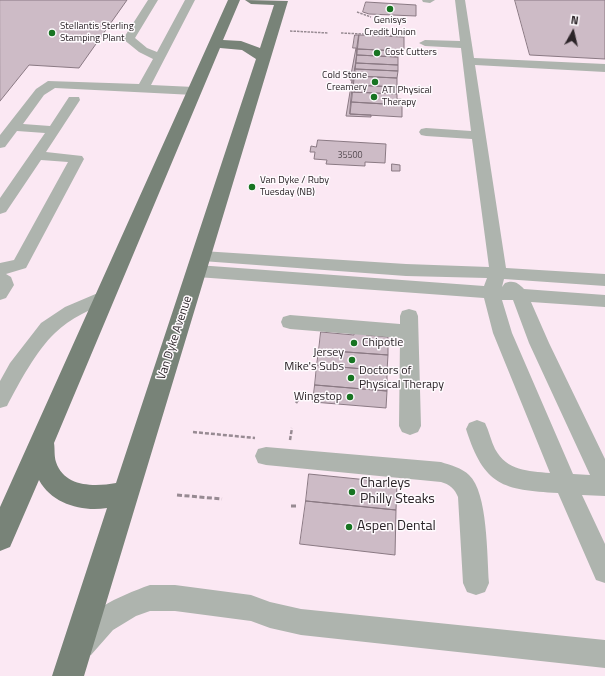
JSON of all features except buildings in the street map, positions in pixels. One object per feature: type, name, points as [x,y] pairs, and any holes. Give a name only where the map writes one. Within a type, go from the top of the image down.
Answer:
[{"type":"main road","points":[[0,538],[234,0]]},
{"type":"main road","points":[[251,0],[265,2],[282,1]]},
{"type":"main road","name":"Van Dyke Avenue","points":[[68,676],[282,1]]},
{"type":"main road","points":[[215,44],[243,45],[257,51],[263,58]]},
{"type":"main road","points":[[42,444],[44,464],[51,477],[61,488],[75,495],[92,499],[127,492]]},
{"type":"lane","points":[[153,0],[130,35],[129,40],[143,50],[159,57]]},
{"type":"lane","points":[[143,88],[190,0]]},
{"type":"lane","points":[[460,0],[467,45],[495,282],[504,336],[582,522],[605,570]]},
{"type":"lane","points":[[425,43],[467,45]]},
{"type":"lane","points":[[468,61],[605,68]]},
{"type":"lane","points":[[0,144],[40,92],[52,84],[194,91]]},
{"type":"lane","points":[[0,209],[74,100]]},
{"type":"lane","points":[[13,127],[54,130]]},
{"type":"lane","points":[[426,132],[478,135]]},
{"type":"lane","points":[[0,270],[20,264],[77,159],[37,155]]},
{"type":"lane","points":[[199,263],[495,282],[605,280]]},
{"type":"lane","points":[[0,278],[5,282],[5,285],[0,294]]},
{"type":"lane","points":[[495,282],[519,294],[605,301]]},
{"type":"lane","points":[[477,429],[488,459],[497,470],[510,478],[523,481],[567,484],[605,484],[539,343],[519,294]]},
{"type":"lane","points":[[0,400],[16,368],[48,328],[71,312],[105,296]]},
{"type":"lane","points":[[290,322],[409,324],[410,426]]},
{"type":"lane","points":[[261,447],[441,472],[455,476],[466,485],[470,497],[476,583]]},
{"type":"lane","points":[[77,649],[104,621],[128,606],[150,598],[175,598],[251,608],[270,615],[301,622],[605,654]]},
{"type":"path","points":[[357,12],[371,17]]},
{"type":"path","points":[[290,31],[328,33]]},
{"type":"path","points":[[341,33],[405,36]]},
{"type":"path","points":[[290,445],[292,428]]},
{"type":"path","points":[[193,432],[261,447]]},
{"type":"path","points":[[177,495],[222,499]]},
{"type":"path","points":[[291,506],[296,506]]},
{"type":"place","name":"Genisys Credit Union","points":[[390,9]]},
{"type":"place","name":"Stellantis Sterling Stamping Plant","points":[[52,33]]},
{"type":"place","name":"Cost Cutters","points":[[377,53]]},
{"type":"place","name":"Cold Stone Creamery","points":[[375,82]]},
{"type":"place","name":"ATI Physical Therapy","points":[[374,97]]},
{"type":"place","name":"Van Dyke / Ruby Tuesday (NB)","points":[[252,187]]},
{"type":"place","name":"Chipotle","points":[[354,343]]},
{"type":"place","name":"Jersey Mike's Subs","points":[[352,360]]},
{"type":"place","name":"Doctors of Physical Therapy","points":[[351,378]]},
{"type":"place","name":"Wingstop","points":[[350,397]]},
{"type":"place","name":"Charleys Philly Steaks","points":[[352,492]]},
{"type":"place","name":"Aspen Dental","points":[[349,527]]}]
